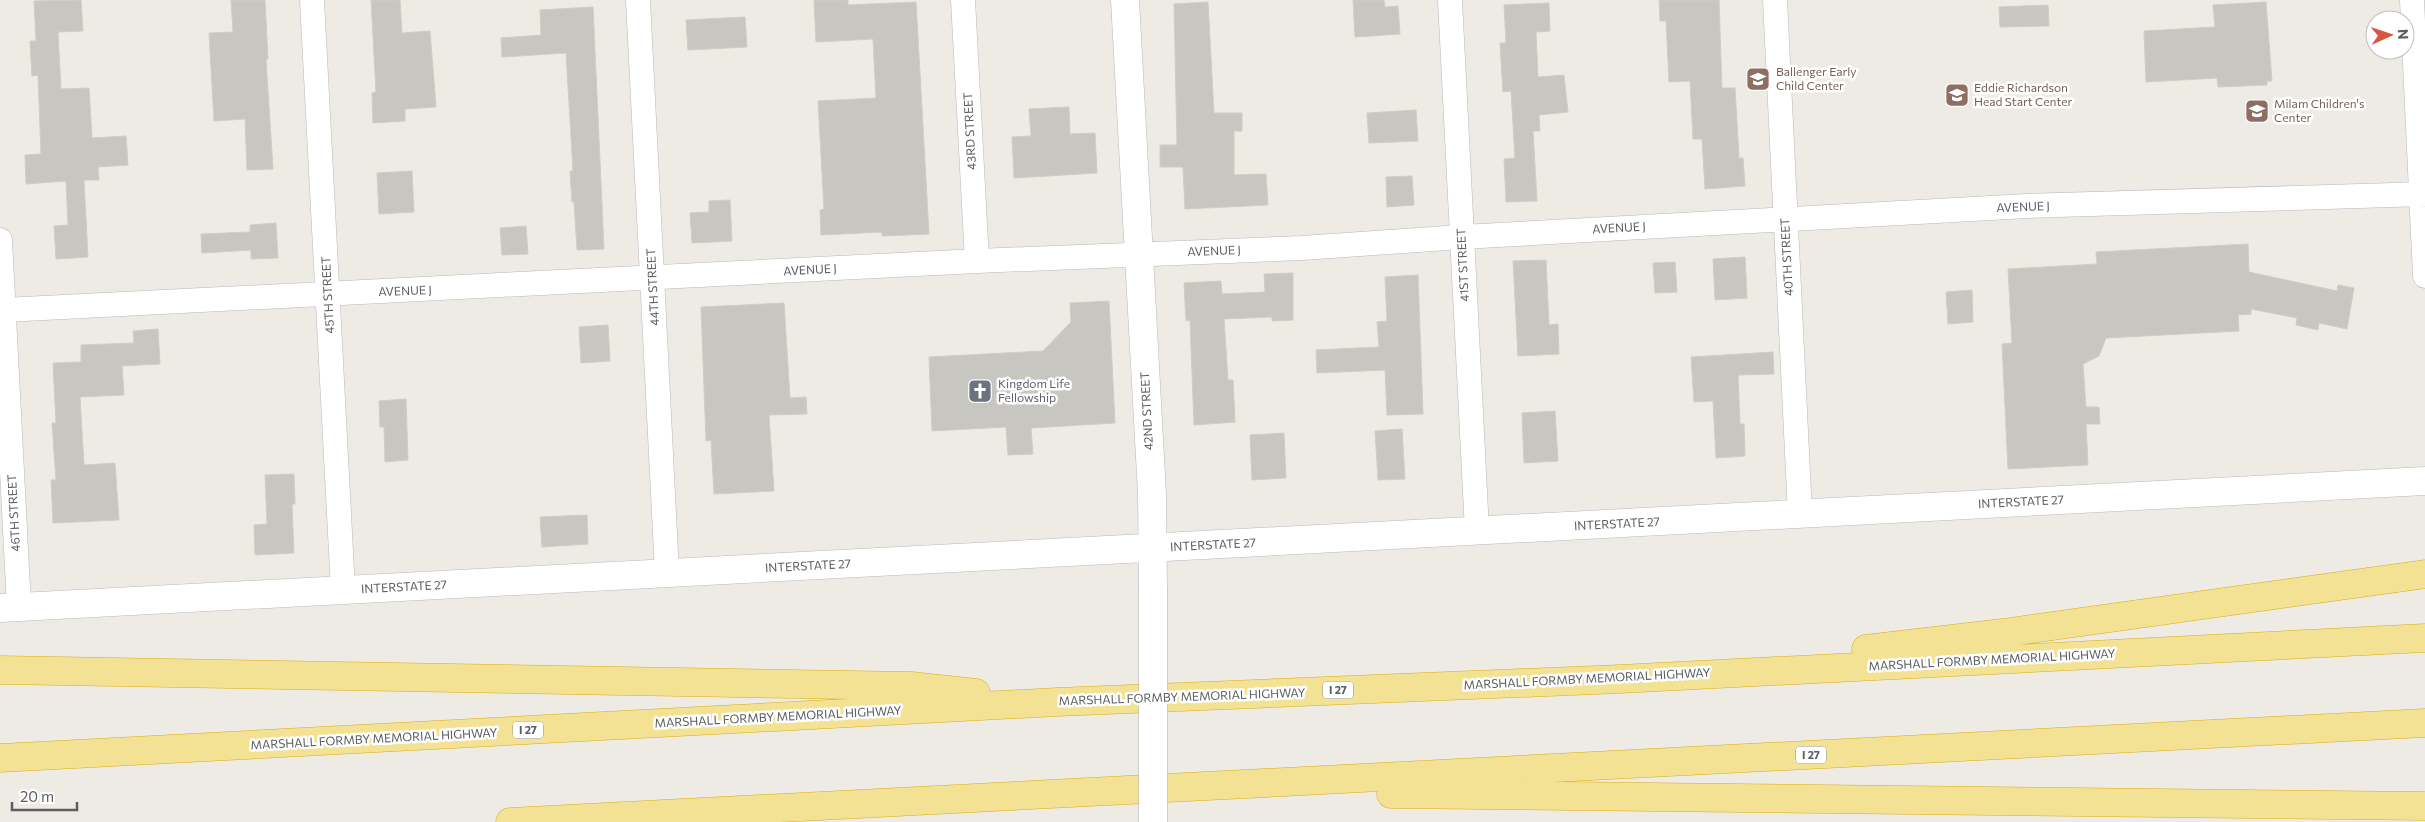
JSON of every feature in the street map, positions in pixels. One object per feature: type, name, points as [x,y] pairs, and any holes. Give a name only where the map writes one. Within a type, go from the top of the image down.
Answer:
[{"type":"highway","points":[[1620,679],[2003,633],[2425,574]]},
{"type":"highway","name":"MARSHALL FORMBY MEMORIAL HIGHWAY","points":[[0,758],[1057,702],[1620,679],[2425,638]]},
{"type":"highway","points":[[0,670],[911,686],[1057,702]]},
{"type":"highway","name":"I 27","points":[[510,822],[1197,788],[2425,723]]},
{"type":"highway","points":[[1197,788],[1458,796],[2425,806]]},
{"type":"highway","points":[[836,822],[1055,795]]},
{"type":"main road","name":"42ND STREET","points":[[1125,0],[1151,482],[1153,822]]},
{"type":"main road","name":"INTERSTATE 27","points":[[9,608],[2425,481]]},
{"type":"street","name":"45TH STREET","points":[[312,0],[343,590]]},
{"type":"street","name":"44TH STREET","points":[[638,0],[667,573]]},
{"type":"street","name":"43RD STREET","points":[[963,0],[977,261]]},
{"type":"street","name":"41ST STREET","points":[[1450,0],[1476,531]]},
{"type":"street","name":"40TH STREET","points":[[1775,0],[1800,514]]},
{"type":"street","points":[[2412,0],[2423,194],[2425,276]]},
{"type":"street","name":"AVENUE J","points":[[4,310],[977,261],[1302,248],[1462,237],[2027,206],[2423,194]]},
{"type":"street","name":"46TH STREET","points":[[0,240],[4,310],[9,608]]},
{"type":"building","points":[[81,0],[83,31],[58,32],[61,89],[89,88],[92,138],[126,136],[128,165],[98,167],[99,180],[84,180],[88,257],[56,259],[54,226],[68,225],[66,181],[26,184],[25,155],[41,154],[38,75],[32,76],[30,41],[36,41],[34,1]]},
{"type":"building","points":[[231,0],[265,0],[268,59],[266,59],[273,169],[247,170],[245,119],[214,121],[209,33],[233,32]]},
{"type":"building","points":[[371,0],[400,0],[402,33],[430,31],[436,107],[405,109],[405,121],[373,123],[372,93],[376,92]]},
{"type":"building","points":[[814,0],[848,0],[848,5],[916,2],[929,234],[882,236],[882,232],[821,235],[820,210],[824,209],[818,101],[876,98],[873,39],[816,42]]},
{"type":"building","points":[[1353,0],[1384,0],[1385,7],[1398,6],[1400,34],[1355,37]]},
{"type":"building","points":[[1659,0],[1719,0],[1722,88],[1735,88],[1739,158],[1743,158],[1745,186],[1705,189],[1702,139],[1693,139],[1690,81],[1669,82],[1666,21],[1660,21]]},
{"type":"building","points":[[1208,2],[1214,113],[1242,113],[1242,131],[1234,131],[1234,175],[1266,174],[1268,205],[1185,209],[1183,167],[1160,167],[1160,145],[1177,145],[1174,4]]},
{"type":"building","points":[[2266,2],[2272,81],[2267,81],[2267,85],[2218,87],[2217,78],[2146,82],[2144,31],[2215,27],[2213,5]]},
{"type":"building","points":[[1549,3],[1550,31],[1536,32],[1538,77],[1564,75],[1568,112],[1539,115],[1540,131],[1533,131],[1537,201],[1506,202],[1504,159],[1515,158],[1511,91],[1503,92],[1500,43],[1506,43],[1504,5]]},
{"type":"building","points":[[2048,5],[2049,26],[2000,27],[1999,7]]},
{"type":"building","points":[[593,7],[604,249],[577,250],[570,171],[573,171],[566,53],[502,57],[501,38],[541,35],[540,10]]},
{"type":"building","points":[[745,17],[747,47],[688,50],[686,20]]},
{"type":"building","points":[[1069,107],[1070,134],[1095,133],[1097,173],[1014,178],[1012,137],[1031,136],[1029,109]]},
{"type":"building","points":[[1416,110],[1418,141],[1369,143],[1367,113]]},
{"type":"building","points":[[412,171],[414,212],[379,214],[377,173]]},
{"type":"building","points":[[1412,176],[1414,205],[1387,207],[1386,177]]},
{"type":"building","points":[[730,200],[732,241],[692,243],[690,213],[709,212],[709,201]]},
{"type":"building","points":[[276,223],[278,258],[251,259],[251,250],[202,253],[201,234],[250,232],[250,225]]},
{"type":"building","points":[[526,226],[528,254],[502,255],[500,228]]},
{"type":"building","points":[[2248,244],[2249,272],[2337,291],[2338,285],[2354,288],[2347,329],[2319,323],[2318,330],[2296,325],[2297,318],[2251,309],[2251,314],[2238,315],[2239,331],[2106,338],[2099,356],[2083,364],[2086,407],[2099,407],[2100,424],[2086,424],[2088,465],[2008,469],[2002,344],[2012,343],[2008,269],[2097,264],[2096,252]]},
{"type":"building","points":[[1745,257],[1747,298],[1715,300],[1713,259]]},
{"type":"building","points":[[1546,260],[1549,325],[1558,324],[1559,354],[1518,356],[1513,261]]},
{"type":"building","points":[[1675,262],[1677,292],[1655,293],[1653,263]]},
{"type":"building","points":[[1293,273],[1293,320],[1272,321],[1272,317],[1224,319],[1228,380],[1233,380],[1235,422],[1194,425],[1190,320],[1186,321],[1184,283],[1221,281],[1222,294],[1265,292],[1264,274]]},
{"type":"building","points":[[1418,275],[1423,414],[1387,415],[1385,370],[1317,373],[1316,350],[1379,347],[1377,322],[1387,321],[1385,277]]},
{"type":"building","points":[[1972,290],[1973,322],[1948,324],[1946,292]]},
{"type":"building","points":[[1109,301],[1115,423],[1031,428],[1033,454],[1008,455],[1006,427],[932,431],[929,357],[1043,351],[1071,322],[1070,303]]},
{"type":"building","points":[[784,303],[790,398],[806,397],[807,414],[769,415],[774,491],[714,494],[711,440],[706,441],[701,307]]},
{"type":"building","points":[[608,325],[610,361],[581,363],[579,327]]},
{"type":"building","points":[[158,329],[160,364],[122,366],[124,395],[80,397],[84,465],[115,463],[119,520],[53,523],[51,480],[56,480],[52,423],[56,423],[53,363],[81,362],[81,345],[134,343],[133,331]]},
{"type":"building","points":[[1773,352],[1774,374],[1738,375],[1740,424],[1744,424],[1745,456],[1716,458],[1713,401],[1694,402],[1691,357]]},
{"type":"building","points":[[406,399],[408,460],[385,462],[384,427],[380,427],[379,401]]},
{"type":"building","points":[[1555,411],[1558,461],[1524,463],[1522,413]]},
{"type":"building","points":[[1402,429],[1405,479],[1378,480],[1375,431]]},
{"type":"building","points":[[1284,433],[1286,478],[1252,480],[1250,435]]},
{"type":"building","points":[[294,474],[295,504],[292,504],[294,553],[255,555],[254,525],[267,524],[265,475]]},
{"type":"building","points":[[587,515],[588,544],[542,547],[540,517]]},
{"type":"place","name":"Ballenger Early Child Center","points":[[1758,79]]},
{"type":"place","name":"Eddie Richardson Head Start Center","points":[[1957,95]]},
{"type":"place","name":"Milam Children's Center","points":[[2257,111]]},
{"type":"place","name":"Kingdom Life Fellowship","points":[[980,391]]}]
